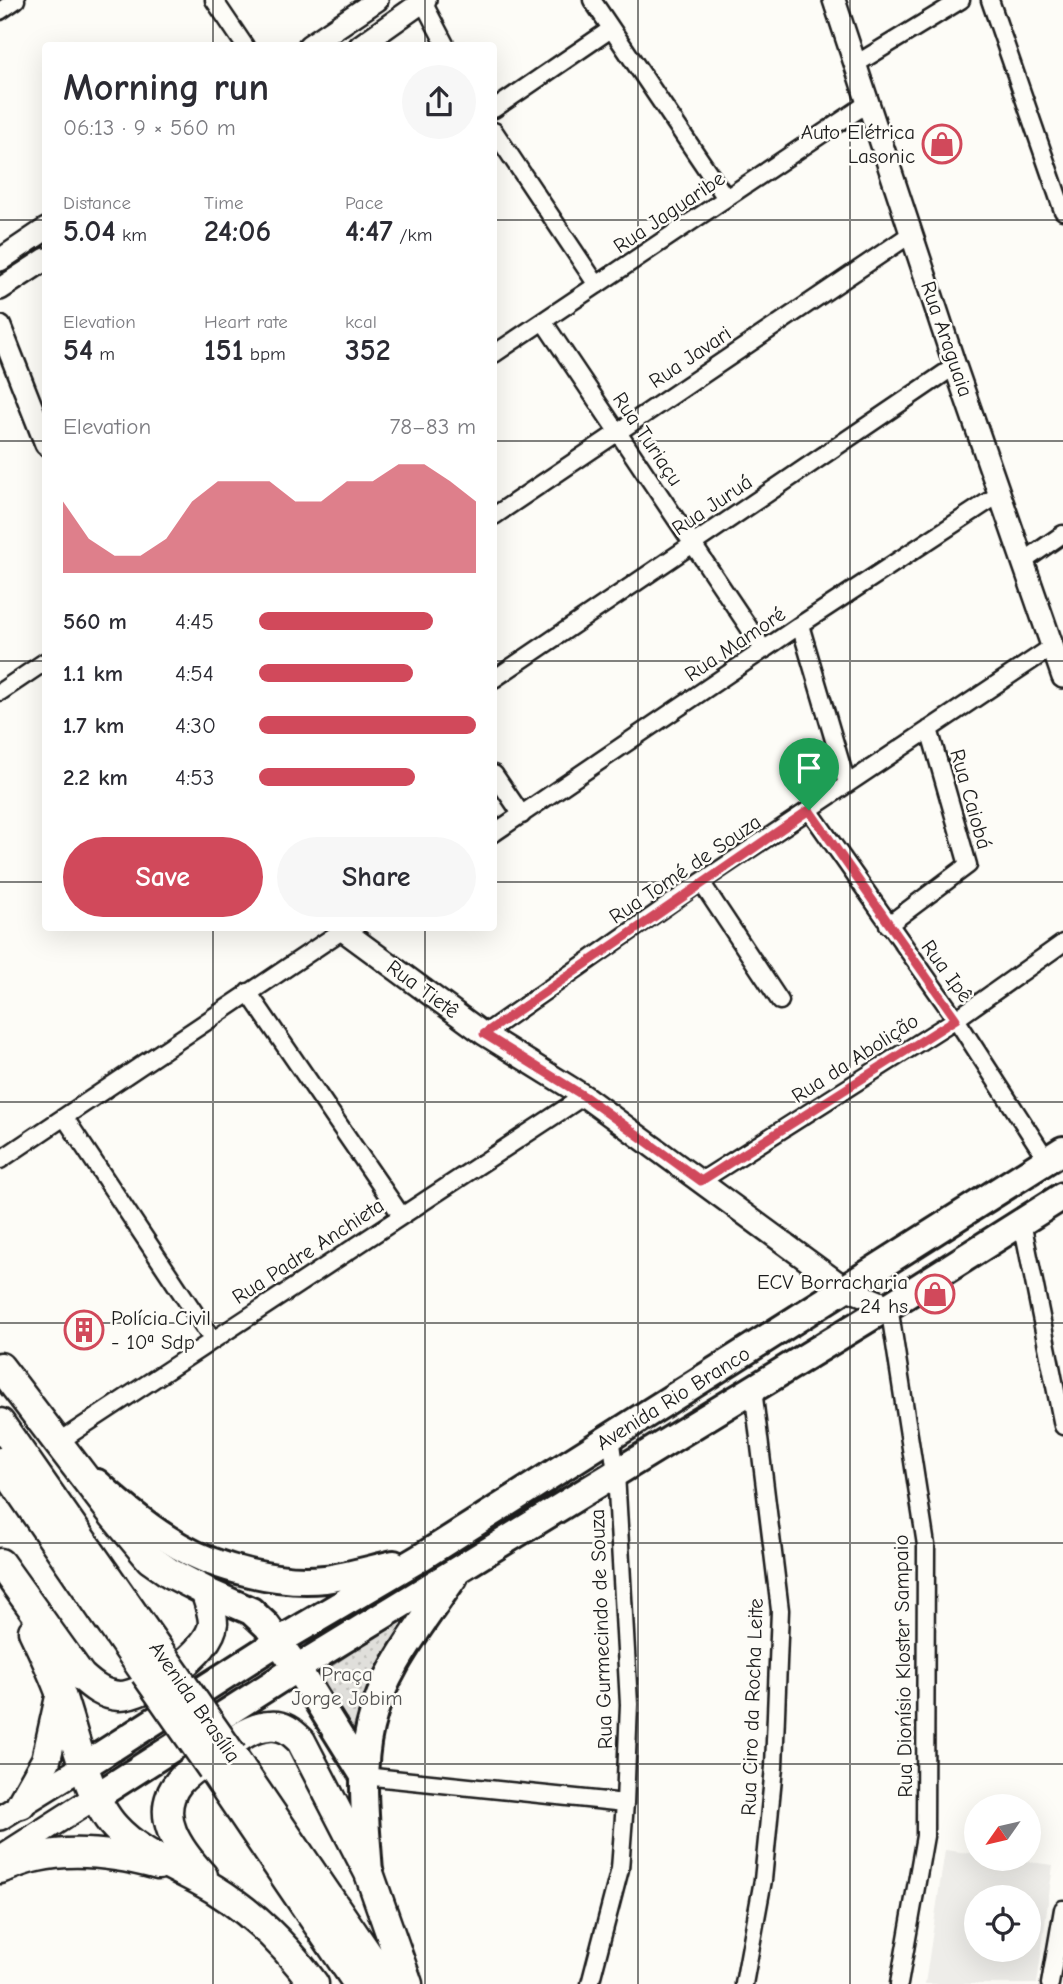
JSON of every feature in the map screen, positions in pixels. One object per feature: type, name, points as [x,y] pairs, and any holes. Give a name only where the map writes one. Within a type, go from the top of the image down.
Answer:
[{"type":"highway","points":[[0,1367],[150,1559],[205,1591],[213,1622],[209,1636],[201,1650],[184,1665],[139,1691],[117,1696],[92,1687],[81,1676],[0,1563]]},
{"type":"highway","name":"Avenida Brasília","points":[[0,1423],[155,1666]]},
{"type":"highway","name":"Avenida Brasília","points":[[0,1462],[155,1666],[222,1762],[388,1984]]},
{"type":"highway","points":[[0,1563],[46,1657],[84,1766],[106,1815],[127,1838],[152,1855],[187,1873],[246,1910],[302,1967],[314,1984]]},
{"type":"highway","points":[[11,1811],[46,1760],[60,1694]]},
{"type":"highway","points":[[214,1889],[185,1857],[170,1829],[171,1794],[189,1772],[245,1734],[268,1726],[282,1726],[301,1741],[369,1873],[408,1984]]},
{"type":"highway","name":"Avenida Brasília","points":[[222,1762],[358,1984]]},
{"type":"highway","points":[[0,1869],[37,1856],[86,1853],[135,1859],[187,1873]]},
{"type":"main road","name":"Avenida Rio Branco","points":[[84,1766],[279,1641],[420,1558],[1055,1155]]},
{"type":"main road","name":"Avenida Rio Branco","points":[[97,1797],[297,1668],[889,1307],[1063,1196]]},
{"type":"main road","points":[[62,1448],[142,1521],[180,1547],[231,1568],[271,1577],[323,1579],[420,1558]]},
{"type":"main road","points":[[369,1873],[364,1776],[369,1729],[378,1700],[412,1635],[458,1569]]},
{"type":"main road","points":[[205,1591],[251,1611],[268,1626],[364,1776]]},
{"type":"main road","points":[[11,1811],[84,1766]]},
{"type":"main road","points":[[0,1858],[97,1797]]},
{"type":"street","points":[[0,10],[16,0]]},
{"type":"street","points":[[214,0],[242,42]]},
{"type":"street","points":[[315,42],[377,0]]},
{"type":"street","points":[[592,0],[726,198]]},
{"type":"street","name":"Rua Araguaia","points":[[834,0],[955,366],[1063,677]]},
{"type":"street","points":[[856,64],[961,0]]},
{"type":"street","points":[[990,0],[1063,211]]},
{"type":"street","points":[[366,42],[424,1],[444,42]]},
{"type":"street","points":[[497,108],[611,29]]},
{"type":"street","name":"Rua Jaguaribe","points":[[497,352],[867,103]]},
{"type":"street","points":[[497,135],[597,285]]},
{"type":"street","points":[[0,260],[42,232]]},
{"type":"street","name":"Rua Javari","points":[[497,514],[911,234]]},
{"type":"street","points":[[0,289],[42,263]]},
{"type":"street","name":"Rua Turiaçu","points":[[543,321],[764,650]]},
{"type":"street","points":[[0,327],[42,434]]},
{"type":"street","name":"Rua Juruá","points":[[497,676],[955,366]]},
{"type":"street","name":"Rua Mamoré","points":[[497,831],[800,625],[1001,493]]},
{"type":"street","points":[[1024,561],[1063,534]]},
{"type":"street","points":[[800,625],[847,784]]},
{"type":"street","name":"Rua Tomé de Souza","points":[[484,1034],[701,883],[1052,648]]},
{"type":"street","points":[[0,692],[42,664]]},
{"type":"street","name":"Rua Caiobá","points":[[888,925],[968,865],[929,729]]},
{"type":"street","points":[[497,778],[522,814]]},
{"type":"street","name":"Rua Ipê","points":[[809,810],[888,925],[1055,1155]]},
{"type":"street","points":[[701,883],[780,1001]]},
{"type":"street","points":[[0,1160],[339,931]]},
{"type":"street","name":"Rua Tietê","points":[[347,931],[484,1034],[584,1096],[845,1288],[889,1307]]},
{"type":"street","name":"Rua da Abolição","points":[[701,1181],[956,1019],[1063,943]]},
{"type":"street","points":[[248,992],[401,1215]]},
{"type":"street","name":"Rua Padre Anchieta","points":[[62,1448],[212,1339],[584,1096]]},
{"type":"street","points":[[65,1118],[212,1339]]},
{"type":"street","points":[[1022,1222],[1063,1426]]},
{"type":"street","name":"Rua Dionísio Kloster Sampaio","points":[[889,1307],[926,1545],[925,1836],[899,1984]]},
{"type":"street","name":"Rua Ciro da Rocha Leite","points":[[744,1984],[763,1880],[769,1819],[774,1767],[780,1610],[753,1389]]},
{"type":"street","name":"Rua Gurmecindo de Souza","points":[[590,1984],[620,1869],[629,1704],[616,1473],[611,1436]]},
{"type":"street","points":[[364,1776],[625,1803]]},
{"type":"street","points":[[1050,1984],[1063,1909]]},
{"type":"shaded area","points":[[945,1850],[964,1852],[964,1871],[1041,1871],[1041,1863],[1053,1865],[1041,1954],[1041,1885],[964,1885],[964,1962],[1040,1962],[1037,1984],[925,1984]]},
{"type":"green space","name":"Praça Jorge Jobim","points":[[418,1607],[352,1753],[315,1677]]},
{"type":"place","name":"Auto Elétrica Lasonic","points":[[942,144]]},
{"type":"place","name":"ECV Borracharia 24 hs","points":[[935,1294]]},
{"type":"place","name":"Polícia Civil - 10ª Sdp","points":[[84,1330]]},
{"type":"route","points":[[809,810],[956,1019],[701,1181],[584,1096],[484,1034],[701,883],[809,810]]}]
